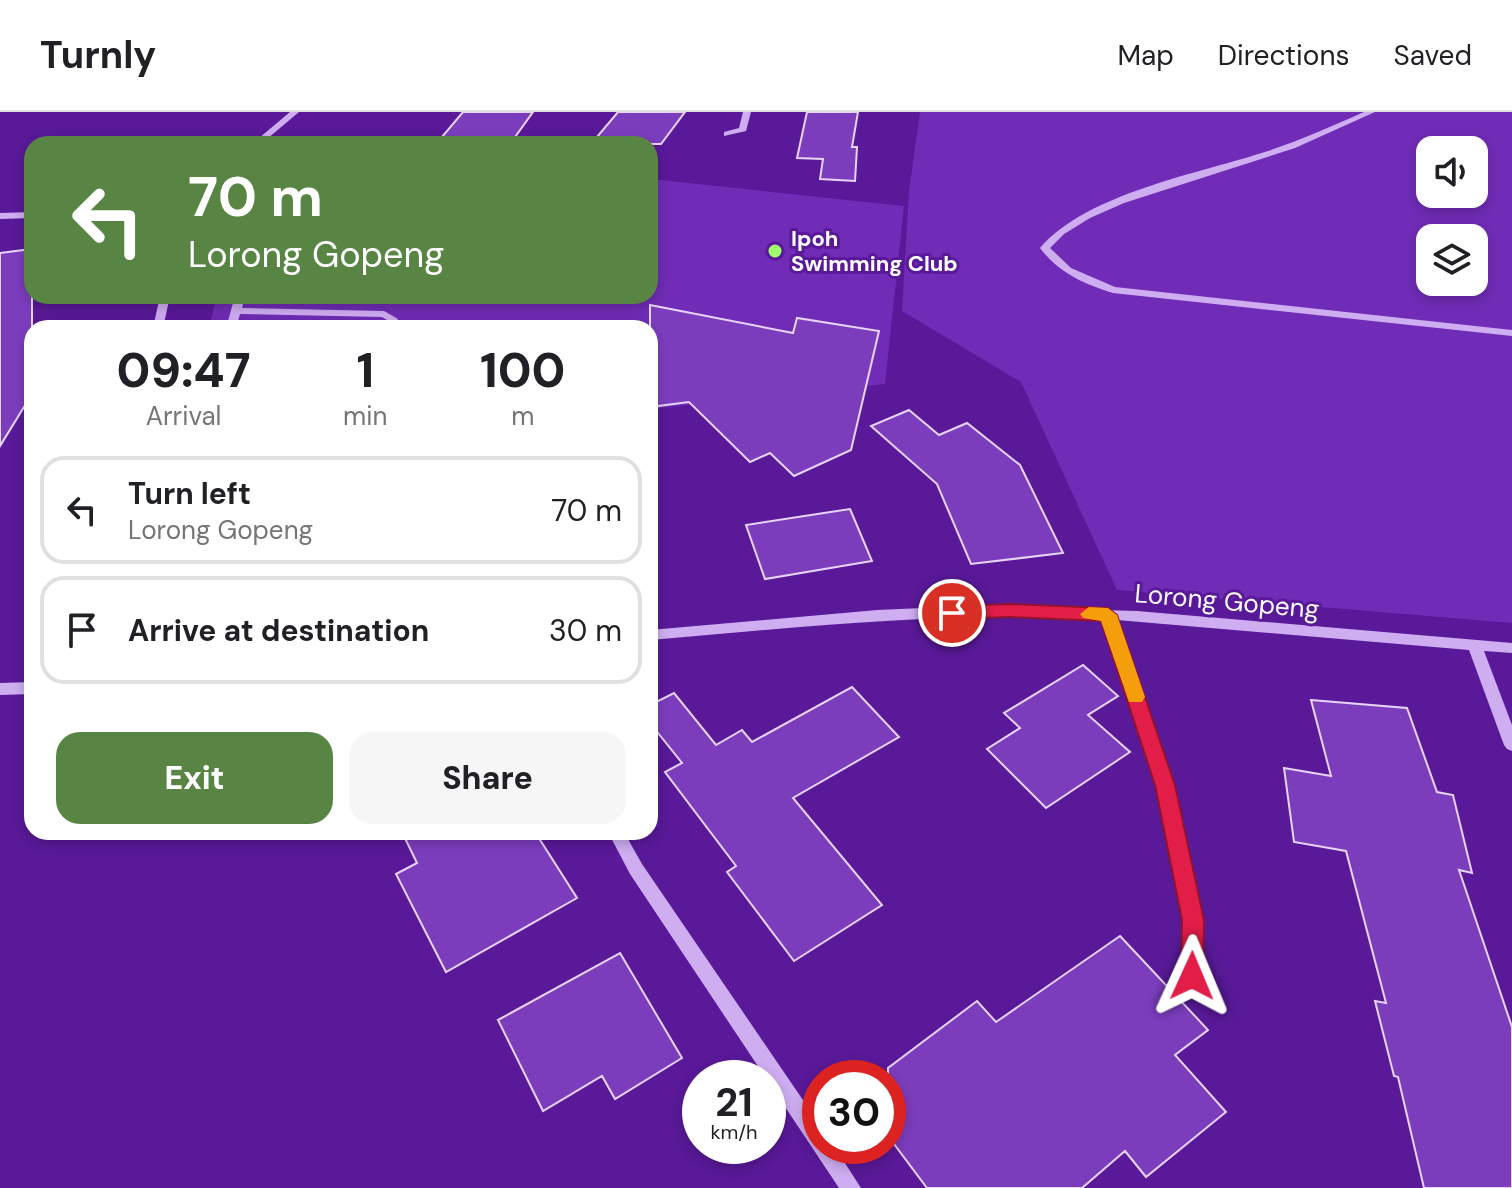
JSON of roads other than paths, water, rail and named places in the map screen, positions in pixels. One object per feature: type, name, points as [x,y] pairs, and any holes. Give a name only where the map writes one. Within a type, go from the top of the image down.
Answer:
[{"type":"street","points":[[266,136],[295,112]]},
{"type":"street","points":[[727,134],[743,129],[747,112]]},
{"type":"street","points":[[1371,112],[1292,146],[1084,215],[1051,239],[1045,248],[1055,261],[1073,275],[1113,290],[1512,333]]},
{"type":"street","points":[[0,216],[24,215]]},
{"type":"street","points":[[234,320],[238,304]]},
{"type":"street","points":[[237,311],[384,314],[393,320]]},
{"type":"street","name":"Lorong Gopeng","points":[[658,634],[923,614],[1009,611],[1108,615],[1512,648]]},
{"type":"street","points":[[1108,615],[1165,785],[1193,920],[1192,976]]},
{"type":"street","points":[[1475,646],[1512,745]]},
{"type":"street","points":[[0,689],[24,688]]},
{"type":"street","points":[[620,840],[636,869],[802,1116]]},
{"type":"street","points":[[835,1164],[851,1188]]},
{"type":"place","name":"Ipoh Swimming Club","points":[[775,251]]}]
